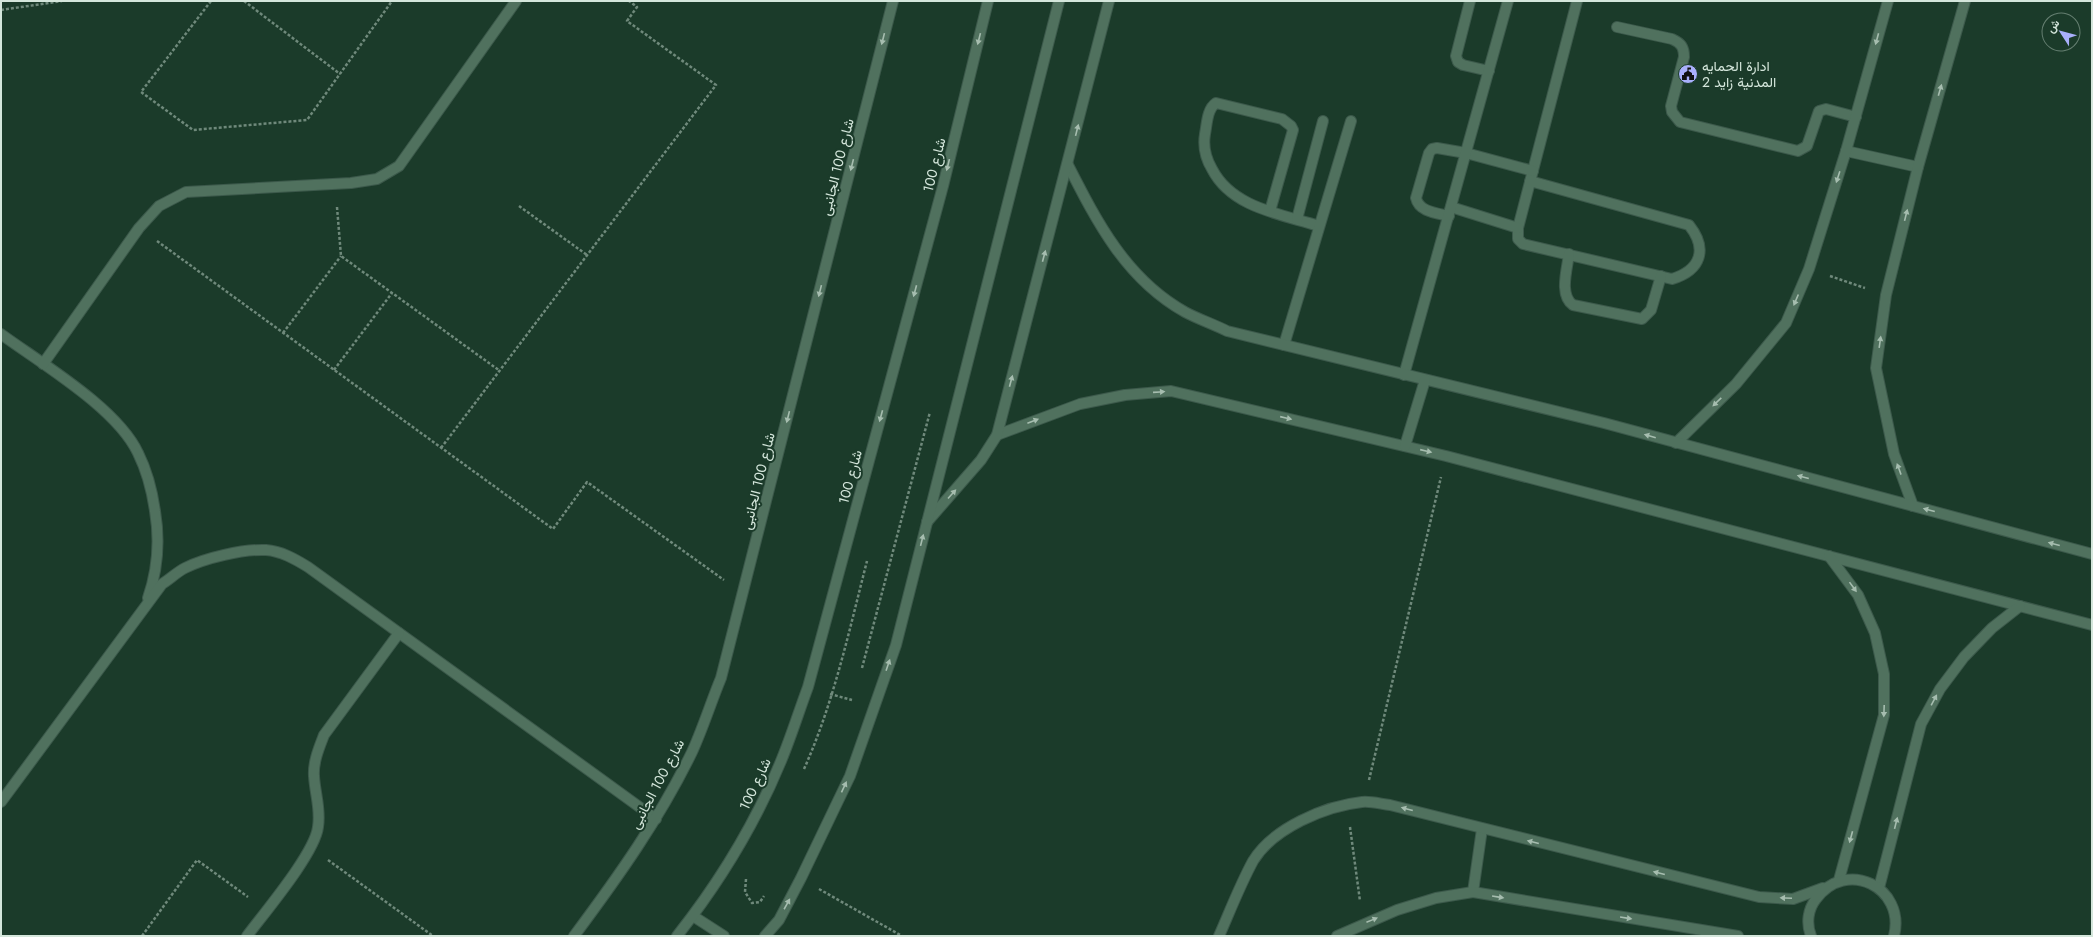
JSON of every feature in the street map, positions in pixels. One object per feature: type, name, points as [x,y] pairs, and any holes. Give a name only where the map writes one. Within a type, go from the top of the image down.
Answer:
[{"type":"street","points":[[43,364],[139,228],[159,206],[186,192],[335,184],[377,179],[399,166],[516,1]]},
{"type":"street","name":"شارع 100 الجانبى","points":[[574,936],[623,870],[656,819],[692,751],[721,678],[744,594],[893,1]]},
{"type":"street","name":"شارع 100","points":[[677,936],[693,916],[742,841],[765,798],[782,760],[808,686],[943,186],[988,1]]},
{"type":"street","points":[[765,936],[778,920],[801,878],[850,776],[896,645],[1059,1]]},
{"type":"street","points":[[926,523],[971,472],[997,435],[1110,1]]},
{"type":"street","points":[[1470,1],[1456,56],[1458,62],[1463,65],[1489,71]]},
{"type":"street","points":[[1404,375],[1508,1]]},
{"type":"street","points":[[1530,182],[1689,225],[1698,236],[1700,250],[1696,264],[1686,274],[1672,279],[1523,244],[1518,239],[1518,228],[1577,1]]},
{"type":"street","points":[[1676,443],[1736,384],[1786,323],[1809,269],[1846,151],[1888,1]]},
{"type":"street","points":[[1913,506],[1894,454],[1876,368],[1886,295],[1918,167],[1965,1]]},
{"type":"street","points":[[1617,27],[1672,39],[1682,46],[1684,57],[1671,106],[1675,118],[1680,122],[1798,151],[1806,146],[1819,111],[1826,109],[1856,117]]},
{"type":"street","points":[[1270,211],[1293,130],[1291,126],[1282,119],[1216,103],[1210,110],[1204,140],[1207,161],[1217,180],[1232,195],[1250,205],[1319,226]]},
{"type":"street","points":[[1297,219],[1323,121]]},
{"type":"street","points":[[1284,345],[1351,121]]},
{"type":"street","points":[[1518,228],[1450,212],[1422,208],[1417,205],[1416,198],[1429,153],[1432,149],[1437,148],[1466,154],[1533,171]]},
{"type":"street","points":[[1846,151],[1918,167]]},
{"type":"street","points":[[1068,165],[1091,211],[1116,250],[1147,284],[1184,311],[1227,330],[1404,375],[1604,423],[2092,554]]},
{"type":"street","points":[[1569,254],[1565,295],[1568,301],[1573,305],[1642,319],[1651,310],[1661,276]]},
{"type":"street","points":[[1,334],[91,400],[118,423],[138,452],[151,484],[158,529],[158,554],[154,580],[145,605]]},
{"type":"street","points":[[1406,446],[1425,380]]},
{"type":"street","points":[[997,435],[1080,404],[1125,395],[1171,391],[1446,456],[2092,625]]},
{"type":"street","points":[[1,802],[162,584],[185,568],[210,559],[242,552],[266,550],[288,555],[308,567],[656,819]]},
{"type":"street","points":[[1829,556],[1858,595],[1875,633],[1884,674],[1884,715],[1839,880]]},
{"type":"street","points":[[1879,888],[1921,724],[1940,689],[1964,657],[1992,628],[2020,606]]},
{"type":"street","points":[[247,936],[311,849],[318,829],[320,807],[314,775],[317,754],[324,735],[399,633]]},
{"type":"street","points":[[1219,936],[1254,860],[1275,836],[1312,815],[1348,804],[1364,802],[1390,805],[1759,897],[1793,899],[1823,888],[1839,880],[1860,879],[1879,888],[1889,899],[1895,912],[1896,927],[1894,936]]},
{"type":"street","points":[[1473,892],[1482,829]]},
{"type":"street","points":[[1811,936],[1808,928],[1810,906],[1823,888]]},
{"type":"street","points":[[1336,936],[1363,924],[1436,898],[1473,892],[1738,936]]},
{"type":"street","points":[[693,916],[724,936]]},
{"type":"path","points":[[1,10],[62,1]]},
{"type":"path","points":[[212,1],[141,92],[193,130],[307,120],[392,1]]},
{"type":"path","points":[[244,1],[340,74]]},
{"type":"path","points":[[441,448],[716,85],[627,21],[637,7],[629,1]]},
{"type":"path","points":[[283,333],[341,256],[335,184]]},
{"type":"path","points":[[519,206],[587,255]]},
{"type":"path","points":[[139,228],[553,529],[587,482],[744,594]]},
{"type":"path","points":[[341,256],[500,371]]},
{"type":"path","points":[[1809,269],[1886,295]]},
{"type":"path","points":[[334,370],[392,293]]},
{"type":"path","points":[[862,670],[930,409]]},
{"type":"path","points":[[1364,802],[1446,456]]},
{"type":"path","points":[[801,775],[818,738],[832,694],[868,560]]},
{"type":"path","points":[[808,686],[854,701]]},
{"type":"path","points":[[851,708],[856,693]]},
{"type":"path","points":[[1348,804],[1363,924]]},
{"type":"path","points":[[311,849],[433,936]]},
{"type":"path","points":[[142,936],[197,860],[266,910]]},
{"type":"path","points":[[748,874],[746,878],[745,892],[752,902],[760,902],[766,893]]},
{"type":"path","points":[[801,878],[902,936]]},
{"type":"place","name":"ادارة الحمايه المدنية زايد 2","points":[[1688,74]]}]
